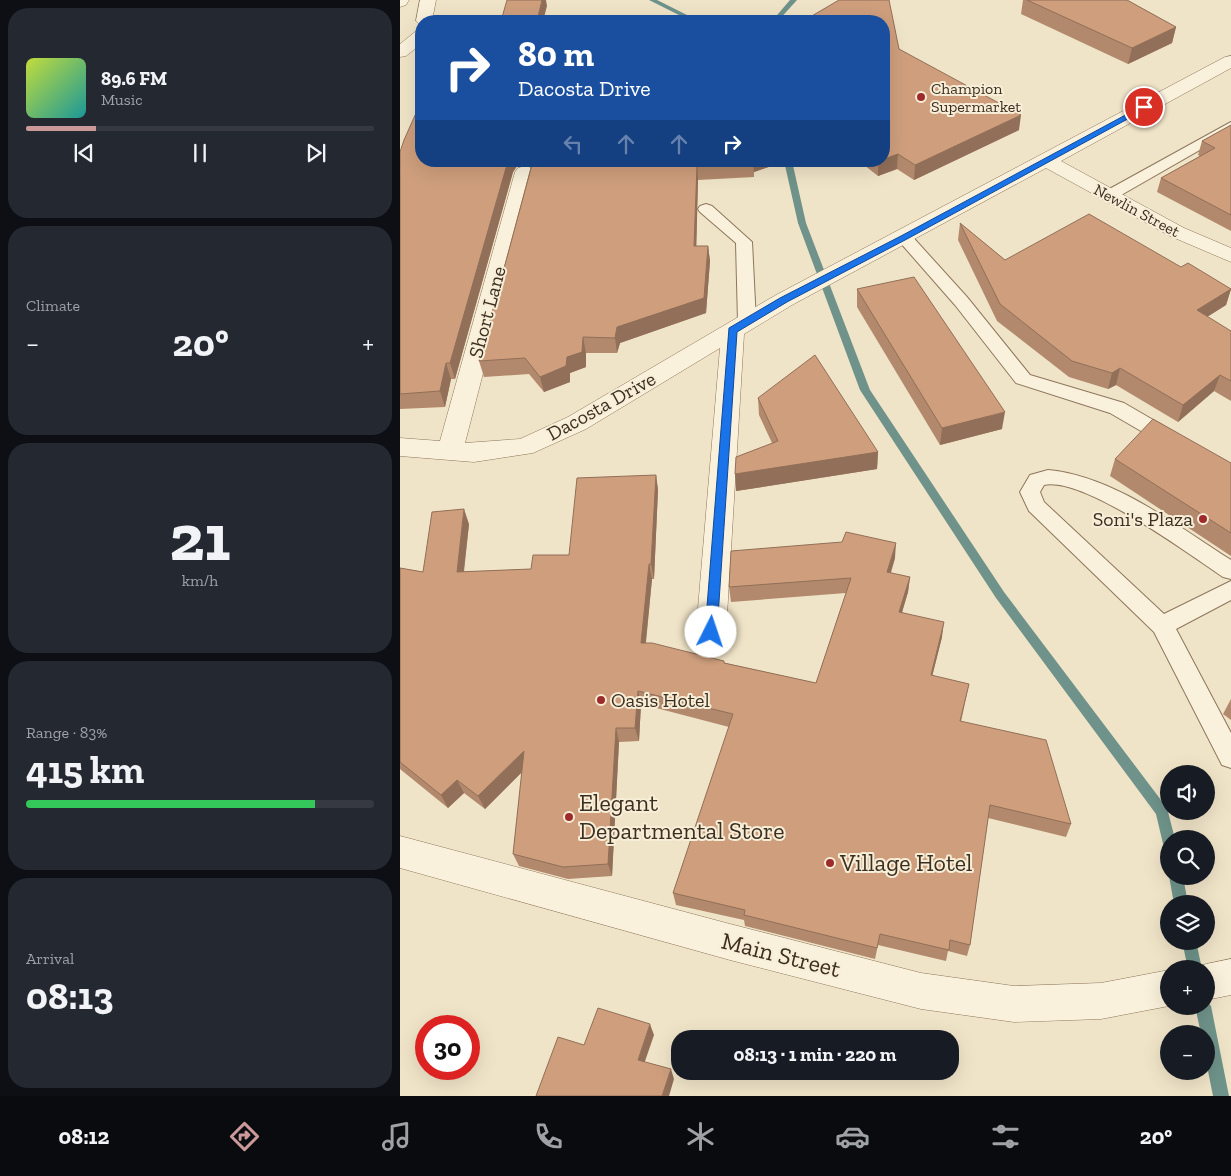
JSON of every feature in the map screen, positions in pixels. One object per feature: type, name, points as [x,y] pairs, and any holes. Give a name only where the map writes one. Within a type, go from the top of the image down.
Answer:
[{"type":"street","points":[[425,15],[428,0]]},
{"type":"street","points":[[400,52],[415,41]]},
{"type":"street","points":[[904,238],[1231,61]]},
{"type":"street","name":"Newlin Street","points":[[1045,160],[1178,232],[1231,256]]},
{"type":"street","name":"Short Lane","points":[[450,452],[525,172]]},
{"type":"street","name":"Dacosta Drive","points":[[400,447],[474,453],[524,447],[577,423],[784,300],[904,238]]},
{"type":"street","points":[[711,632],[740,326]]},
{"type":"street","name":"Main Street","points":[[400,852],[730,942],[921,990],[1014,1004],[1100,1001],[1160,990]]},
{"type":"street","points":[[1215,980],[1231,977]]},
{"type":"lane","points":[[1110,195],[1231,126]]},
{"type":"lane","points":[[706,209],[744,242],[740,326]]},
{"type":"lane","points":[[904,238],[961,301],[1022,379],[1117,408],[1190,451]]},
{"type":"lane","points":[[1231,571],[1110,495],[1077,482],[1049,476],[1037,480],[1030,492],[1036,506],[1162,626],[1231,757]]},
{"type":"lane","points":[[1162,626],[1231,590]]},
{"type":"building","points":[[507,0],[542,0],[538,15],[503,15]]},
{"type":"building","name":"Champion Supermarket","points":[[839,0],[889,0],[899,49],[1021,115],[915,165],[898,154],[890,157],[890,15],[814,15]]},
{"type":"building","points":[[1027,0],[1127,0],[1176,27],[1132,48]]},
{"type":"building","points":[[415,115],[415,167],[506,167],[450,363],[446,363],[440,391],[400,394],[400,152]]},
{"type":"building","points":[[1231,125],[1231,215],[1161,178],[1215,148],[1202,141]]},
{"type":"building","points":[[531,167],[697,167],[694,246],[708,246],[704,298],[617,327],[615,338],[583,337],[582,352],[567,357],[566,366],[540,377],[525,358],[479,361]]},
{"type":"building","points":[[1089,214],[1181,267],[1188,263],[1231,289],[1197,310],[1231,331],[1231,381],[1220,375],[1183,405],[1120,368],[1112,373],[1072,361],[1000,304],[960,223],[1005,260]]},
{"type":"building","points":[[914,277],[1005,412],[942,428],[857,289]]},
{"type":"building","points":[[815,355],[878,452],[735,474],[736,457],[778,441],[758,398]]},
{"type":"building","name":"Soni's Plaza","points":[[1153,419],[1231,463],[1231,533],[1115,459]]},
{"type":"building","points":[[656,475],[651,564],[649,564],[641,643],[652,643],[724,661],[724,663],[816,683],[851,578],[729,587],[731,551],[842,542],[846,532],[896,543],[887,572],[910,577],[899,612],[944,622],[931,675],[969,684],[960,721],[1046,740],[1071,824],[990,805],[970,945],[950,940],[949,950],[880,934],[877,948],[744,915],[745,910],[673,893],[733,714],[638,691],[635,728],[616,728],[608,864],[563,867],[513,854],[524,751],[478,796],[457,780],[441,795],[400,762],[400,568],[423,572],[432,512],[464,509],[457,572],[531,569],[533,555],[569,555],[577,478]]},
{"type":"building","points":[[598,1008],[650,1024],[638,1060],[671,1069],[662,1096],[536,1096],[558,1037],[584,1045]]},
{"type":"waterway","points":[[652,0],[683,15]]},
{"type":"waterway","points":[[780,15],[794,0]]},
{"type":"waterway","points":[[789,167],[802,223],[865,390],[1000,595],[1162,812],[1166,830]]},
{"type":"waterway","points":[[1178,885],[1179,895]]},
{"type":"waterway","points":[[1191,950],[1193,960]]},
{"type":"waterway","points":[[1205,1015],[1221,1096]]},
{"type":"place","name":"Champion Supermarket","points":[[921,97]]},
{"type":"place","name":"Soni's Plaza","points":[[1203,519]]},
{"type":"place","name":"Oasis Hotel","points":[[601,700]]},
{"type":"place","name":"Elegant Departmental Store","points":[[569,817]]},
{"type":"place","name":"Village Hotel","points":[[830,863]]},
{"type":"route","points":[[711,632],[733,330],[784,300],[904,238],[1144,107]]}]
